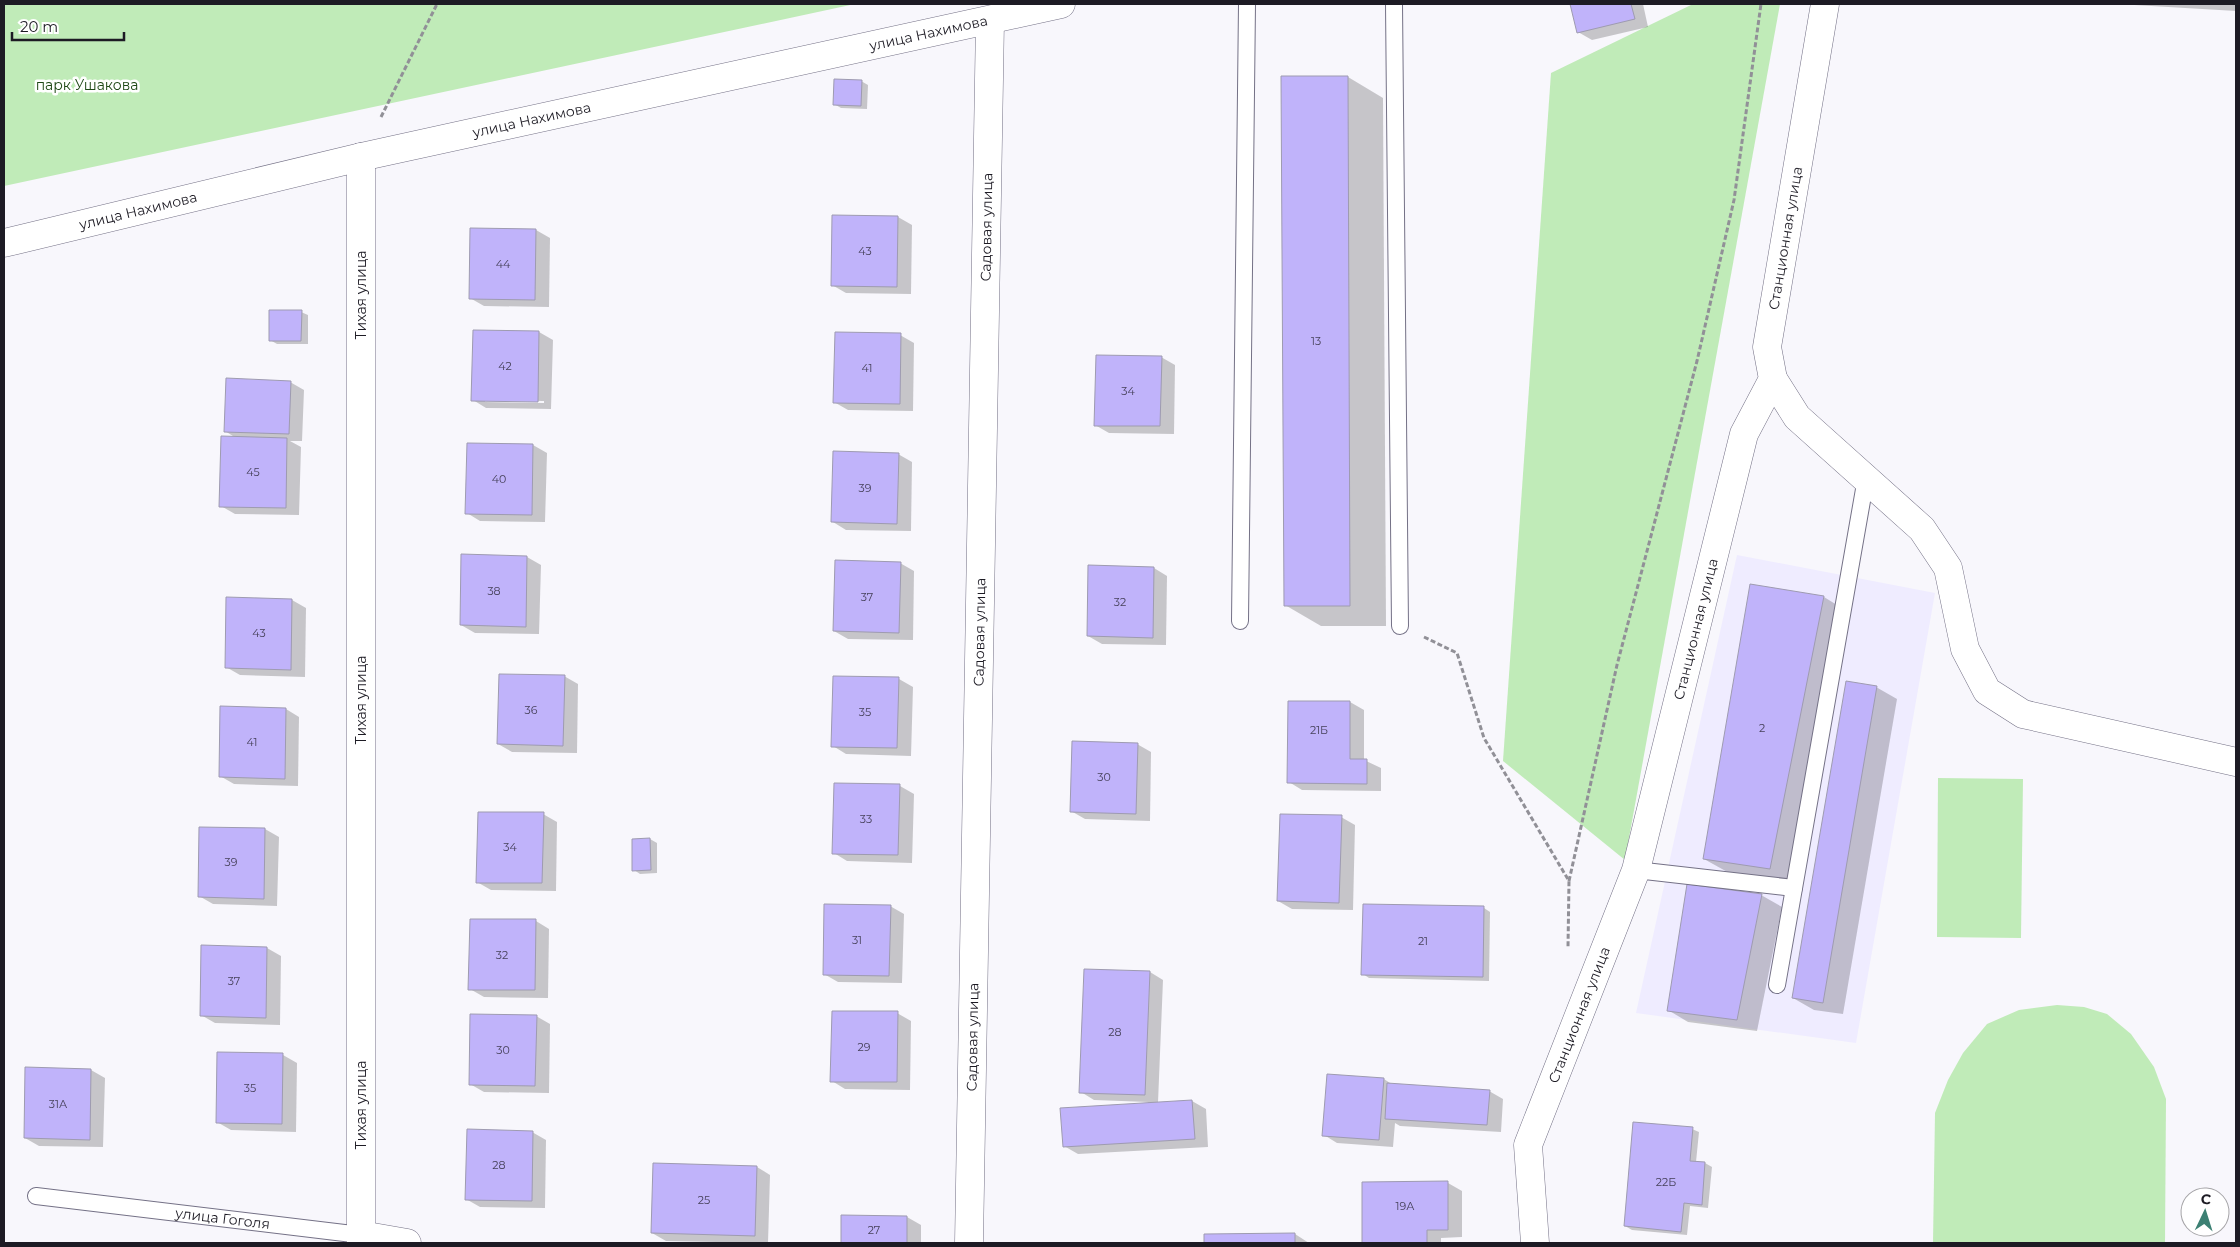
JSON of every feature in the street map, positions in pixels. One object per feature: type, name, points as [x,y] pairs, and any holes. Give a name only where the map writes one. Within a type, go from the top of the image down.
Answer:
[{"type":"street","name":"улица Нахимова","points":[[4,243],[361,157],[1061,4]]},
{"type":"street","name":"Станционная улица","points":[[1535,1243],[1528,1145],[1636,870],[1744,434],[1773,379],[1767,347],[1825,4]]},
{"type":"street","name":"Садовая улица","points":[[969,1243],[990,20]]},
{"type":"street","name":"Тихая улица","points":[[361,157],[361,1239]]},
{"type":"street","points":[[1773,379],[1797,417],[1922,529],[1948,568],[1965,649],[1986,690],[2023,714],[2236,762]]},
{"type":"street","name":"улица Гоголя","points":[[361,1239],[407,1243]]},
{"type":"lane","points":[[1240,621],[1247,4]]},
{"type":"lane","points":[[1394,4],[1400,626]]},
{"type":"lane","points":[[1777,985],[1866,478]]},
{"type":"lane","points":[[1636,870],[1794,888]]},
{"type":"lane","name":"улица Гоголя","points":[[36,1196],[361,1239]]},
{"type":"path","points":[[361,157],[437,4]]},
{"type":"path","points":[[1568,950],[1569,881],[1617,665],[1697,361],[1734,200],[1761,4]]},
{"type":"path","points":[[1400,626],[1458,653],[1484,738],[1569,881]]},
{"type":"shaded area","points":[[1737,555],[1935,593],[1856,1043],[1636,1013]]},
{"type":"green space","name":"парк Ушакова","points":[[4,4],[855,4],[4,186]]},
{"type":"green space","points":[[1693,4],[1780,4],[1625,860],[1503,761],[1551,73]]},
{"type":"green space","points":[[1938,778],[2023,779],[2021,938],[1937,937]]},
{"type":"green space","points":[[2057,1005],[2084,1007],[2107,1014],[2131,1034],[2154,1067],[2166,1099],[2165,1243],[1933,1243],[1935,1113],[1948,1080],[1963,1053],[1987,1024],[2019,1010]]},
{"type":"building","points":[[1570,4],[1631,4],[1635,19],[1577,33]]},
{"type":"building","points":[[1281,76],[1348,76],[1350,606],[1284,606]]},
{"type":"building","points":[[834,79],[862,80],[861,106],[833,105]]},
{"type":"building","points":[[832,215],[898,216],[897,287],[831,286]]},
{"type":"building","points":[[470,228],[536,229],[535,300],[469,299]]},
{"type":"building","points":[[269,310],[302,310],[301,341],[269,341]]},
{"type":"building","points":[[473,330],[539,331],[538,402],[471,401]]},
{"type":"building","points":[[835,332],[901,333],[900,404],[833,403]]},
{"type":"building","points":[[1096,355],[1162,356],[1160,426],[1094,426]]},
{"type":"building","points":[[226,378],[291,381],[289,434],[224,432]]},
{"type":"building","points":[[221,436],[287,438],[286,508],[219,507]]},
{"type":"building","points":[[467,443],[533,444],[532,515],[465,514]]},
{"type":"building","points":[[833,451],[899,453],[897,524],[831,522]]},
{"type":"building","points":[[461,554],[527,556],[526,627],[460,625]]},
{"type":"building","points":[[835,560],[901,562],[899,633],[833,631]]},
{"type":"building","points":[[1088,565],[1154,567],[1153,638],[1087,636]]},
{"type":"building","points":[[1750,584],[1824,596],[1770,869],[1703,859]]},
{"type":"building","points":[[226,597],[292,599],[291,670],[225,668]]},
{"type":"building","points":[[499,674],[565,675],[563,746],[497,744]]},
{"type":"building","points":[[833,676],[899,677],[897,748],[831,747]]},
{"type":"building","points":[[1846,681],[1877,686],[1823,1003],[1792,998]]},
{"type":"building","points":[[1288,701],[1350,701],[1350,759],[1367,759],[1367,784],[1287,783]]},
{"type":"building","points":[[220,706],[286,708],[285,779],[219,777]]},
{"type":"building","points":[[1072,741],[1138,743],[1136,814],[1070,812]]},
{"type":"building","points":[[834,783],[900,784],[898,855],[832,854]]},
{"type":"building","points":[[478,812],[544,812],[542,883],[476,883]]},
{"type":"building","points":[[1280,814],[1342,815],[1339,903],[1277,901]]},
{"type":"building","points":[[199,827],[265,828],[264,899],[198,897]]},
{"type":"building","points":[[650,838],[651,870],[632,871],[632,839]]},
{"type":"building","points":[[1687,884],[1762,894],[1737,1020],[1667,1011]]},
{"type":"building","points":[[824,904],[891,905],[889,976],[823,975]]},
{"type":"building","points":[[1363,904],[1484,906],[1483,977],[1361,975]]},
{"type":"building","points":[[470,919],[536,919],[535,990],[468,990]]},
{"type":"building","points":[[201,945],[267,947],[266,1018],[200,1016]]},
{"type":"building","points":[[1084,969],[1150,971],[1145,1095],[1079,1093]]},
{"type":"building","points":[[832,1011],[898,1011],[897,1082],[830,1082]]},
{"type":"building","points":[[470,1014],[537,1015],[535,1086],[469,1085]]},
{"type":"building","points":[[217,1052],[283,1053],[282,1124],[216,1123]]},
{"type":"building","points":[[25,1067],[91,1069],[90,1140],[24,1138]]},
{"type":"building","points":[[1327,1074],[1384,1078],[1379,1140],[1322,1136]]},
{"type":"building","points":[[1387,1083],[1490,1090],[1487,1125],[1385,1119]]},
{"type":"building","points":[[1192,1100],[1195,1139],[1063,1147],[1060,1108]]},
{"type":"building","points":[[1633,1122],[1693,1127],[1690,1161],[1705,1162],[1702,1205],[1684,1203],[1681,1232],[1624,1226]]},
{"type":"building","points":[[467,1129],[533,1131],[532,1201],[465,1200]]},
{"type":"building","points":[[653,1163],[757,1166],[755,1236],[651,1233]]},
{"type":"building","points":[[1448,1181],[1448,1230],[1427,1230],[1427,1243],[1362,1243],[1362,1182]]},
{"type":"building","points":[[841,1215],[907,1216],[907,1243],[841,1243]]},
{"type":"building","points":[[1295,1233],[1295,1243],[1204,1243],[1204,1234]]}]
